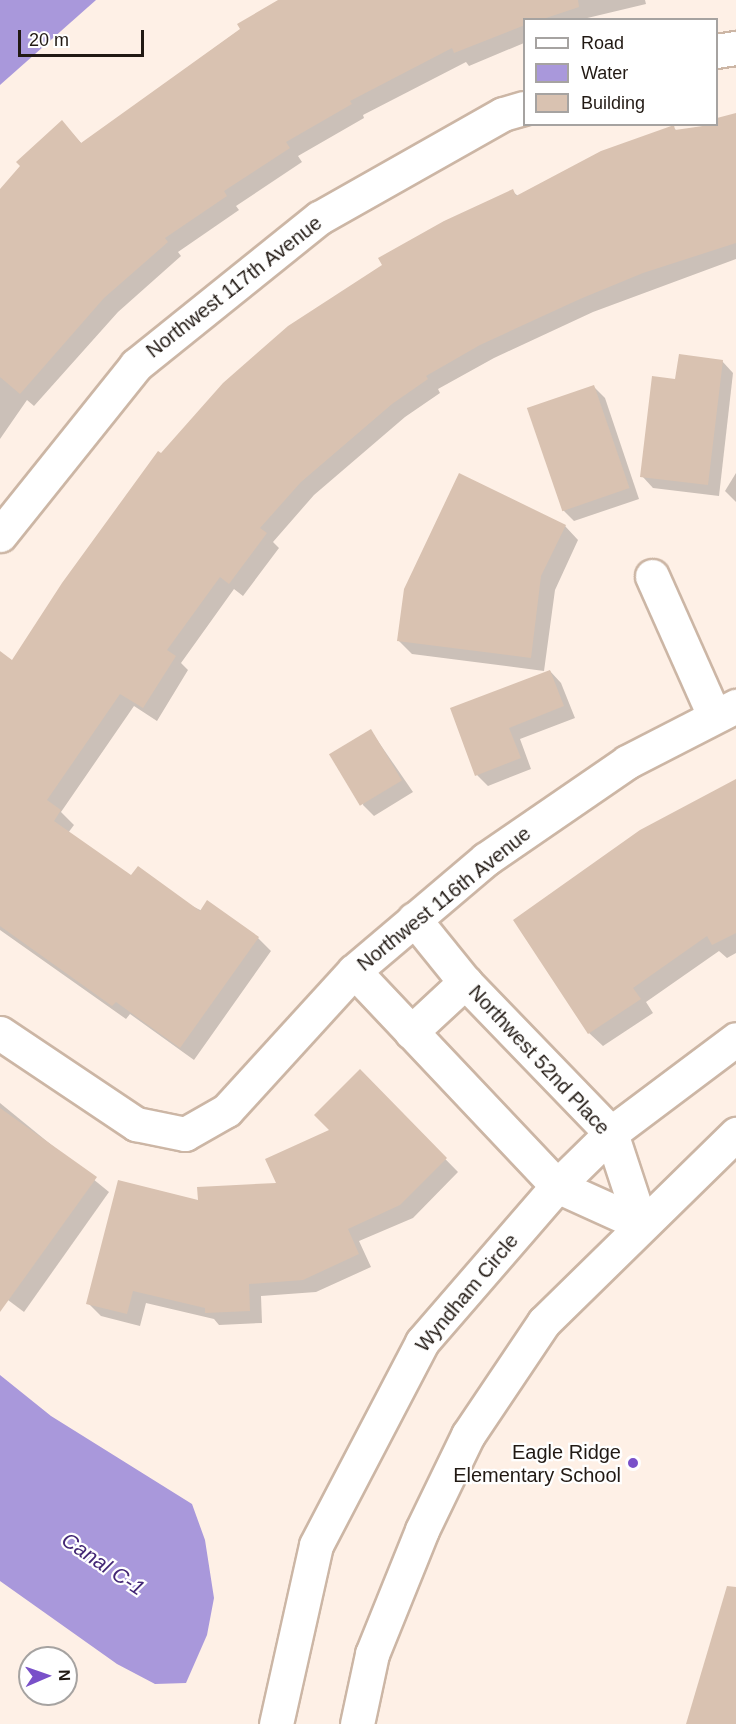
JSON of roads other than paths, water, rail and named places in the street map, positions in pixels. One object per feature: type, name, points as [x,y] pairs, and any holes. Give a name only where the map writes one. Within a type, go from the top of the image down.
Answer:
[{"type":"street","points":[[718,51],[736,48]]},
{"type":"street","name":"Northwest 117th Avenue","points":[[0,535],[136,364],[319,218],[503,114],[523,109]]},
{"type":"street","points":[[652,576],[725,711]]},
{"type":"street","name":"Northwest 116th Avenue","points":[[0,1033],[136,1124],[185,1134],[226,1110],[354,971],[486,859],[589,787],[725,711]]},
{"type":"street","name":"Northwest 52nd Place","points":[[414,919],[465,982],[611,1133],[641,1224]]},
{"type":"street","points":[[354,971],[557,1186],[641,1224]]},
{"type":"street","points":[[411,1032],[465,982]]},
{"type":"street","name":"Wyndham Circle","points":[[276,1724],[316,1545],[422,1342],[557,1186],[611,1133],[736,1040]]},
{"type":"street","points":[[357,1724],[372,1654],[422,1530],[468,1436],[544,1322],[641,1224],[736,1134]]},
{"type":"water","points":[[0,0],[96,0],[0,85]]},
{"type":"water","name":"Canal C-1","points":[[0,1375],[51,1416],[192,1504],[205,1540],[214,1598],[207,1635],[186,1683],[155,1684],[117,1664],[0,1581]]},
{"type":"place","name":"Eagle Ridge Elementary School","points":[[633,1463]]}]
